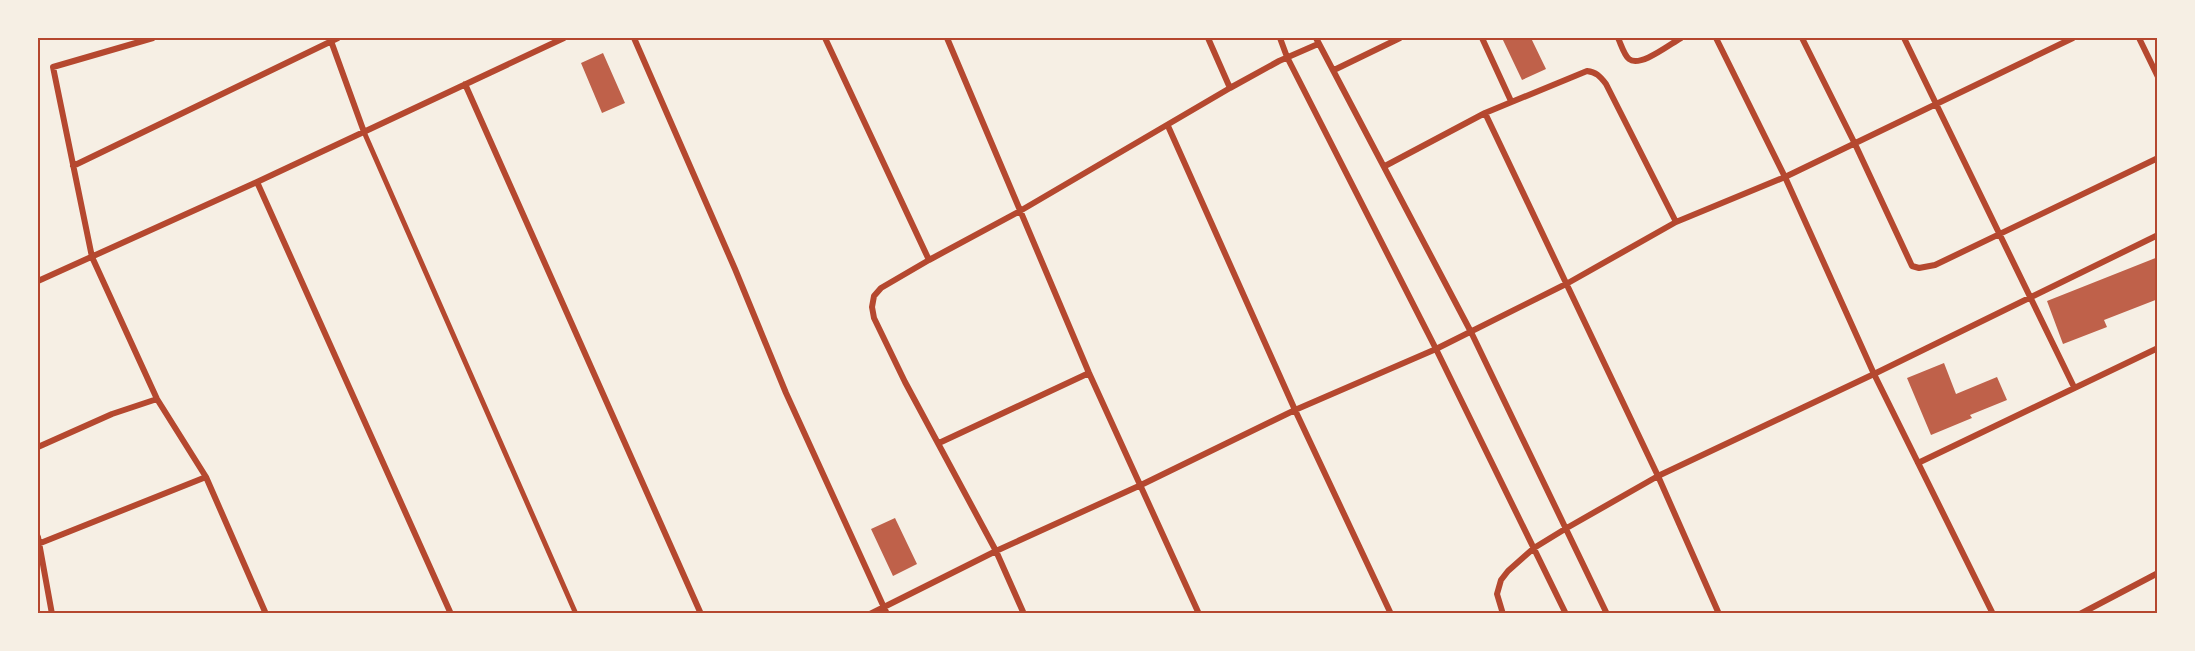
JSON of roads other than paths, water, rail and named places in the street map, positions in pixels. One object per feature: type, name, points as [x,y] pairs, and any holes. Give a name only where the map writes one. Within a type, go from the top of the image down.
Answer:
[{"type":"street","points":[[153,38],[53,67],[92,257],[157,399],[206,477],[266,614]]},
{"type":"street","points":[[38,281],[257,182],[564,38]]},
{"type":"street","points":[[633,38],[730,258],[786,393],[885,610]]},
{"type":"street","points":[[825,38],[929,260]]},
{"type":"street","points":[[949,38],[1089,373],[1199,614]]},
{"type":"street","points":[[1208,38],[1230,88]]},
{"type":"street","points":[[1280,38],[1287,57],[1436,349],[1566,614]]},
{"type":"street","points":[[1334,70],[1400,38]]},
{"type":"street","points":[[1482,38],[1511,101]]},
{"type":"street","points":[[1618,38],[1627,58],[1641,62],[1681,38]]},
{"type":"street","points":[[1716,38],[1785,177],[1874,374],[1993,614]]},
{"type":"street","points":[[1802,38],[1912,266],[1919,268],[1935,265],[2157,158]]},
{"type":"street","points":[[1904,38],[2074,387]]},
{"type":"street","points":[[870,614],[885,610],[996,551],[1141,485],[1295,410],[1471,332],[1568,283],[1676,222],[1785,177],[2073,38]]},
{"type":"street","points":[[2139,38],[2157,77]]},
{"type":"street","points":[[73,166],[334,39],[364,132],[576,614]]},
{"type":"street","points":[[1024,614],[996,551],[905,382],[874,318],[872,307],[874,296],[881,288],[929,260],[1020,212],[1230,88],[1317,41],[1471,332],[1607,614]]},
{"type":"street","points":[[1384,166],[1485,113],[1587,71],[1601,77],[1676,222]]},
{"type":"street","points":[[465,84],[701,614]]},
{"type":"street","points":[[1485,113],[1568,283],[1719,614]]},
{"type":"street","points":[[1168,126],[1295,410],[1391,614]]},
{"type":"street","points":[[257,182],[451,614]]},
{"type":"street","points":[[1503,614],[1497,594],[1501,580],[1534,548],[1565,529],[1658,476],[2157,236]]},
{"type":"street","points":[[1918,463],[2157,348]]},
{"type":"street","points":[[939,443],[1089,373]]},
{"type":"street","points":[[38,447],[112,414],[157,399]]},
{"type":"street","points":[[52,614],[38,542],[206,477]]},
{"type":"street","points":[[2080,614],[2157,573]]}]
